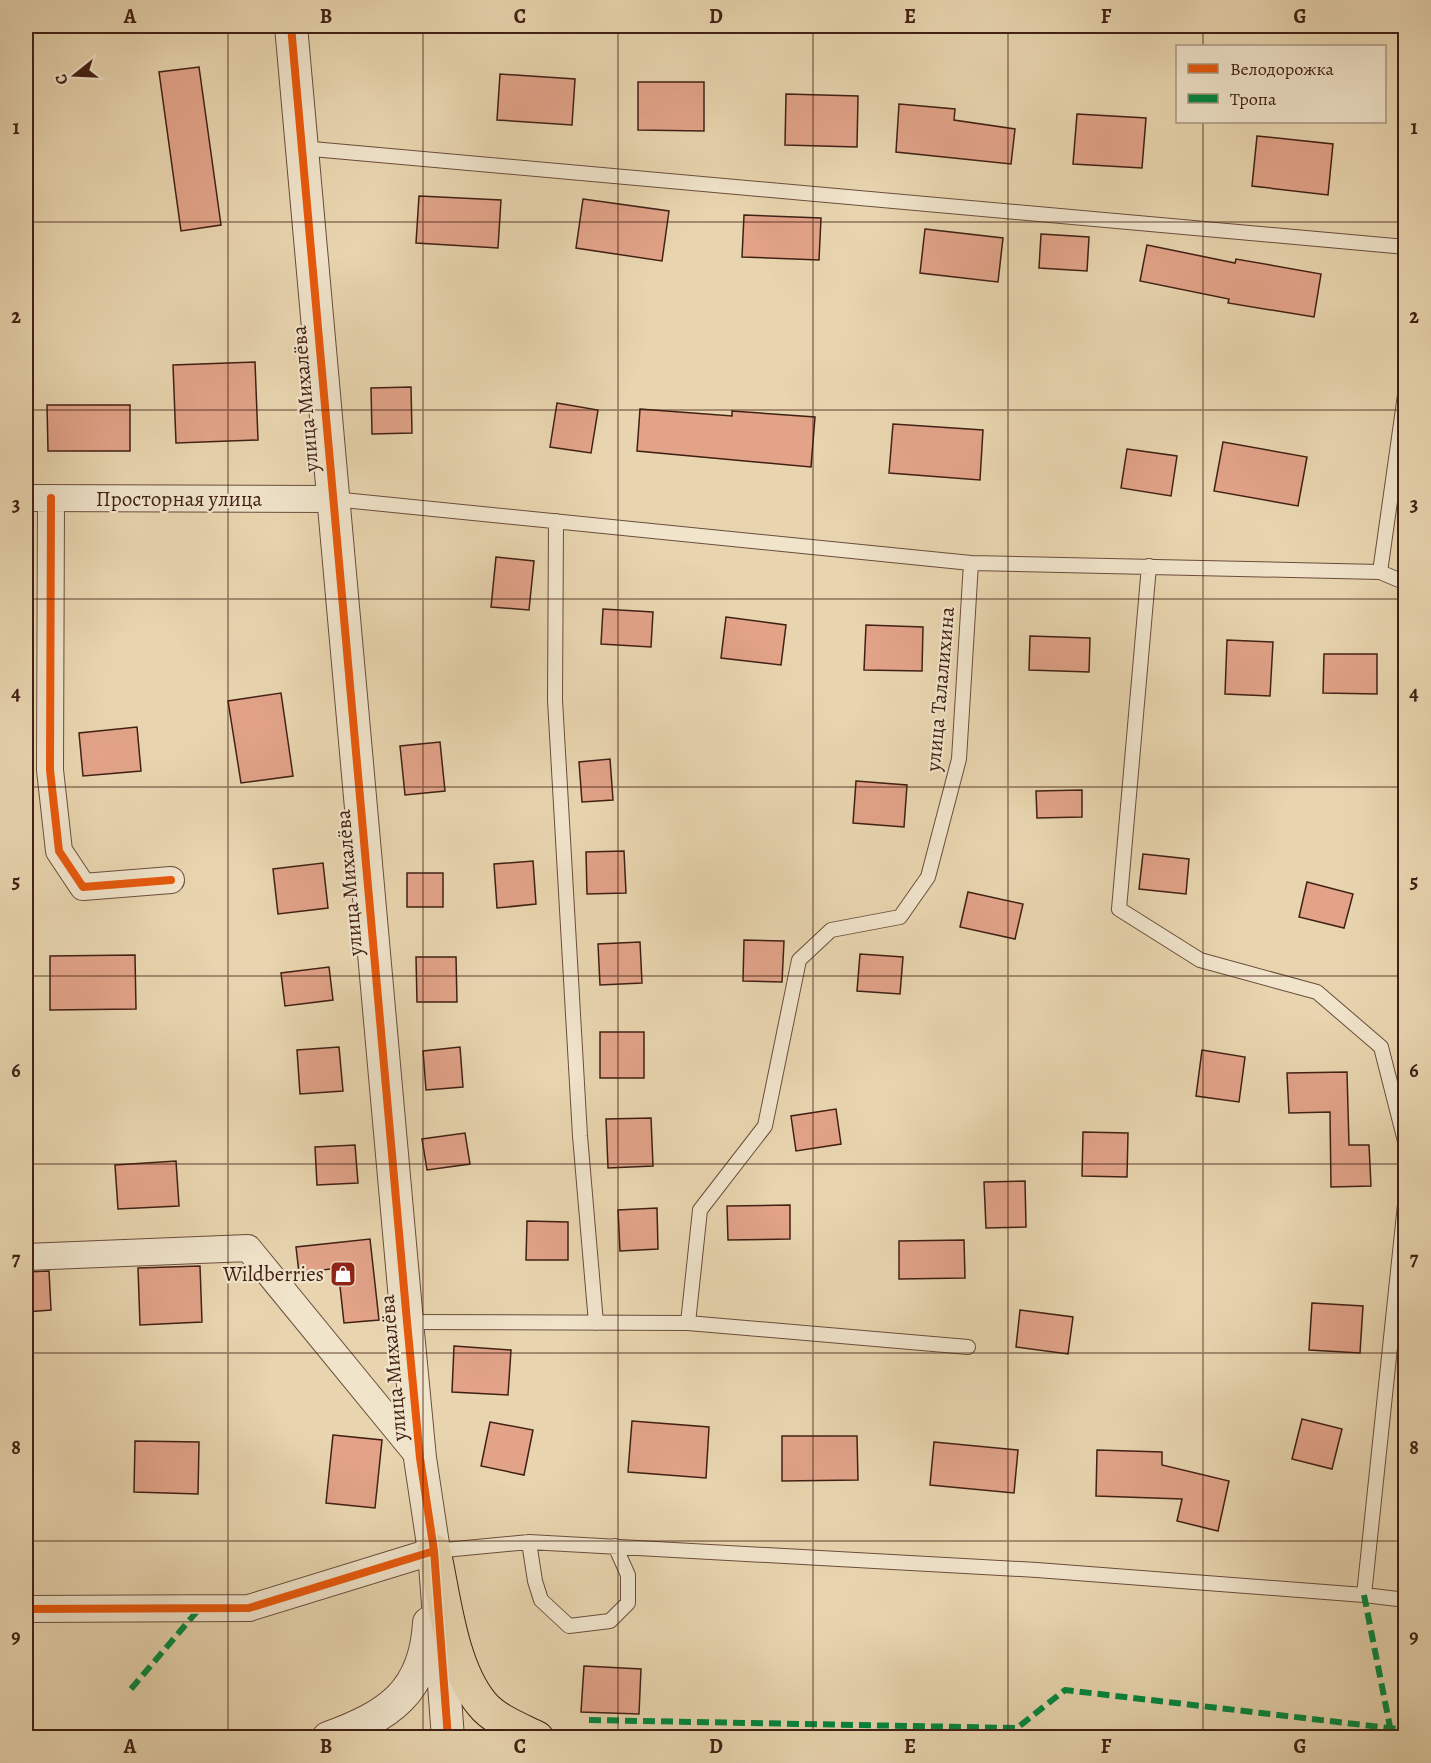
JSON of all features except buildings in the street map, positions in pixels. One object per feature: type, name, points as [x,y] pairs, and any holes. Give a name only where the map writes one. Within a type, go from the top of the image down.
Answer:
[{"type":"highway","points":[[434,1551],[463,1673],[482,1705],[510,1725],[537,1737]]},
{"type":"street","name":"улица Михалёва","points":[[291,26],[407,1322],[420,1458],[434,1551],[448,1737]]},
{"type":"street","name":"Просторная улица","points":[[38,498],[332,499]]},
{"type":"street","points":[[38,498],[50,770],[59,851],[83,887],[171,880]]},
{"type":"street","points":[[26,1257],[248,1248],[420,1458]]},
{"type":"street","points":[[26,1609],[249,1608],[434,1551],[429,1633],[419,1671],[399,1702],[367,1722],[328,1737]]},
{"type":"lane","points":[[301,148],[1406,247]]},
{"type":"lane","points":[[1380,572],[1406,388]]},
{"type":"lane","points":[[332,499],[971,563],[1380,572],[1406,583]]},
{"type":"lane","points":[[556,521],[555,700],[580,1136],[596,1323]]},
{"type":"lane","name":"улица Талалихина","points":[[688,1323],[700,1210],[765,1126],[800,960],[831,930],[900,917],[928,878],[959,759],[971,563]]},
{"type":"lane","points":[[1149,566],[1119,909],[1200,960],[1317,992],[1381,1047],[1406,1145]]},
{"type":"lane","points":[[1364,1595],[1406,1195]]},
{"type":"lane","points":[[407,1322],[688,1323],[968,1347]]},
{"type":"lane","points":[[529,1542],[535,1581],[541,1600],[569,1626],[610,1621],[628,1603],[628,1575],[615,1546]]},
{"type":"lane","points":[[434,1551],[529,1542],[615,1546],[1037,1570],[1406,1600]]},
{"type":"marked path","points":[[1364,1595],[1390,1727]]},
{"type":"marked path","points":[[131,1689],[199,1609]]},
{"type":"marked path","points":[[589,1720],[1017,1728],[1065,1690],[1406,1730]]},
{"type":"cycle path","points":[[291,26],[407,1322],[420,1458],[434,1551],[448,1738]]},
{"type":"cycle path","points":[[51,498],[50,770],[59,851],[83,887],[171,880]]},
{"type":"cycle path","points":[[26,1609],[249,1608],[434,1551]]},
{"type":"place","name":"Wildberries","points":[[343,1274]]}]
